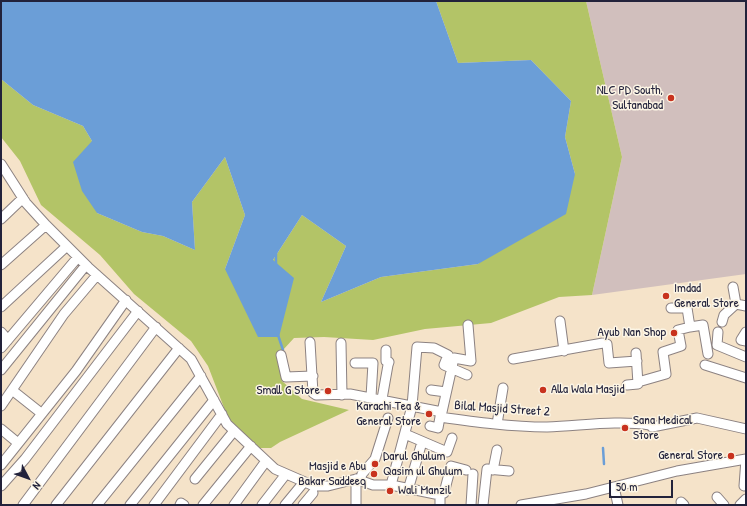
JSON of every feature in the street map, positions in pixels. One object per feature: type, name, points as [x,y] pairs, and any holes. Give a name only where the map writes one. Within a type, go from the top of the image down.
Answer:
[{"type":"street","points":[[2,168],[23,198],[46,225],[78,258],[191,359],[227,424],[275,469],[304,482],[315,490]]},
{"type":"street","points":[[2,217],[23,198]]},
{"type":"street","points":[[1,265],[46,225]]},
{"type":"street","points":[[1,307],[67,246]]},
{"type":"street","points":[[1,348],[78,258]]},
{"type":"street","points":[[1,370],[86,265]]},
{"type":"street","points":[[1,406],[64,314],[97,275]]},
{"type":"street","points":[[733,287],[736,304]]},
{"type":"street","points":[[1,465],[76,371],[126,300]]},
{"type":"street","points":[[736,304],[746,306]]},
{"type":"street","points":[[722,322],[724,314],[736,304]]},
{"type":"street","points":[[671,308],[687,308],[690,327]]},
{"type":"street","points":[[1,486],[25,459],[138,311]]},
{"type":"street","points":[[560,321],[564,351]]},
{"type":"street","points":[[430,426],[438,428],[454,358],[471,361],[468,325]]},
{"type":"street","points":[[627,385],[638,384],[638,382],[666,374],[663,352],[681,346],[678,330],[703,325],[708,354]]},
{"type":"street","points":[[23,505],[156,327]]},
{"type":"street","points":[[1,332],[8,340]]},
{"type":"street","points":[[718,332],[718,345],[746,357]]},
{"type":"street","points":[[746,332],[742,340],[746,341]]},
{"type":"street","name":"Bilal Masjid Street 2","points":[[310,342],[313,393],[316,395],[342,395],[382,399],[441,414],[498,424],[545,427],[632,422],[650,425],[652,427],[697,418],[746,429]]},
{"type":"street","points":[[341,343],[342,395]]},
{"type":"street","points":[[513,359],[603,343],[607,344],[608,347],[609,363],[636,357],[638,382]]},
{"type":"street","points":[[56,505],[180,348]]},
{"type":"street","points":[[391,485],[412,406],[417,348],[434,348],[448,355],[444,365],[467,375]]},
{"type":"street","points":[[382,399],[388,365],[388,362],[386,361],[386,350]]},
{"type":"street","points":[[281,356],[286,377],[313,376]]},
{"type":"street","points":[[355,363],[373,363],[371,398]]},
{"type":"street","points":[[705,365],[746,378]]},
{"type":"street","points":[[97,505],[201,376]]},
{"type":"street","points":[[498,424],[503,388]]},
{"type":"street","points":[[12,390],[41,414]]},
{"type":"street","points":[[430,390],[446,392]]},
{"type":"street","points":[[130,505],[214,400]]},
{"type":"street","points":[[154,505],[222,414]]},
{"type":"street","points":[[356,505],[357,480],[375,459],[388,418]]},
{"type":"street","points":[[1,429],[18,443]]},
{"type":"street","points":[[195,479],[234,431]]},
{"type":"street","points":[[405,434],[447,452],[452,438]]},
{"type":"street","points":[[408,490],[422,442]]},
{"type":"street","points":[[203,505],[251,446]]},
{"type":"street","points":[[493,470],[497,450]]},
{"type":"street","points":[[521,505],[533,504],[614,487],[677,471],[746,459],[744,486]]},
{"type":"street","points":[[234,505],[266,461]]},
{"type":"street","points":[[303,505],[315,490],[357,480],[373,485],[391,485],[408,490],[440,495],[444,493],[451,466],[469,472],[470,505]]},
{"type":"street","points":[[483,505],[487,469],[509,471]]},
{"type":"street","points":[[262,505],[286,474]]},
{"type":"street","points":[[285,505],[304,482]]},
{"type":"street","points":[[614,487],[618,505]]},
{"type":"street","points":[[440,495],[440,505]]},
{"type":"street","points":[[717,497],[724,505]]},
{"type":"street","points":[[740,505],[746,500]]},
{"type":"street","points":[[180,505],[181,503],[184,505]]},
{"type":"shaded area","points":[[586,1],[746,1],[746,274],[592,295],[622,157]]},
{"type":"green space","points":[[436,1],[586,1],[622,157],[592,295],[559,297],[491,323],[425,329],[373,340],[324,337],[294,338],[283,350],[278,359],[282,381],[302,399],[349,410],[280,442],[271,448],[259,448],[228,418],[208,366],[191,341],[134,294],[100,255],[41,205],[20,161],[1,137],[1,79],[33,105],[83,126],[92,141],[97,213],[142,232],[163,236],[195,250],[192,202],[225,157],[245,215],[225,269],[273,260],[302,215],[346,246],[321,302],[381,277],[478,264],[575,174],[565,137],[571,101],[531,60],[458,63]]},
{"type":"water","points":[[1,1],[436,1],[458,63],[531,60],[571,101],[565,137],[575,174],[566,214],[478,264],[381,277],[321,302],[346,246],[302,215],[273,260],[294,278],[279,337],[258,337],[225,269],[245,215],[225,157],[192,202],[195,250],[163,236],[142,232],[97,213],[82,191],[73,162],[92,141],[83,126],[33,105],[1,79]]},
{"type":"waterway","points":[[276,252],[276,265]]},
{"type":"waterway","points":[[278,335],[283,350]]},
{"type":"waterway","points":[[603,448],[604,464]]},
{"type":"place","name":"NLC PD South, Sultanabad","points":[[671,98]]},
{"type":"place","name":"Imdad General Store","points":[[666,296]]},
{"type":"place","name":"Ayub Nan Shop","points":[[674,333]]},
{"type":"place","name":"Alla Wala Masjid","points":[[543,390]]},
{"type":"place","name":"Small G Store","points":[[328,391]]},
{"type":"place","name":"Karachi Tea & General Store","points":[[429,414]]},
{"type":"place","name":"Sana Medical Store","points":[[625,428]]},
{"type":"place","name":"General Store","points":[[731,456]]},
{"type":"place","name":"Darul Ghulum Qasim ul Ghulum","points":[[375,464]]},
{"type":"place","name":"Masjid e Abu Bakar Saddeeq","points":[[374,474]]},
{"type":"place","name":"Wali Manzil","points":[[390,491]]}]
